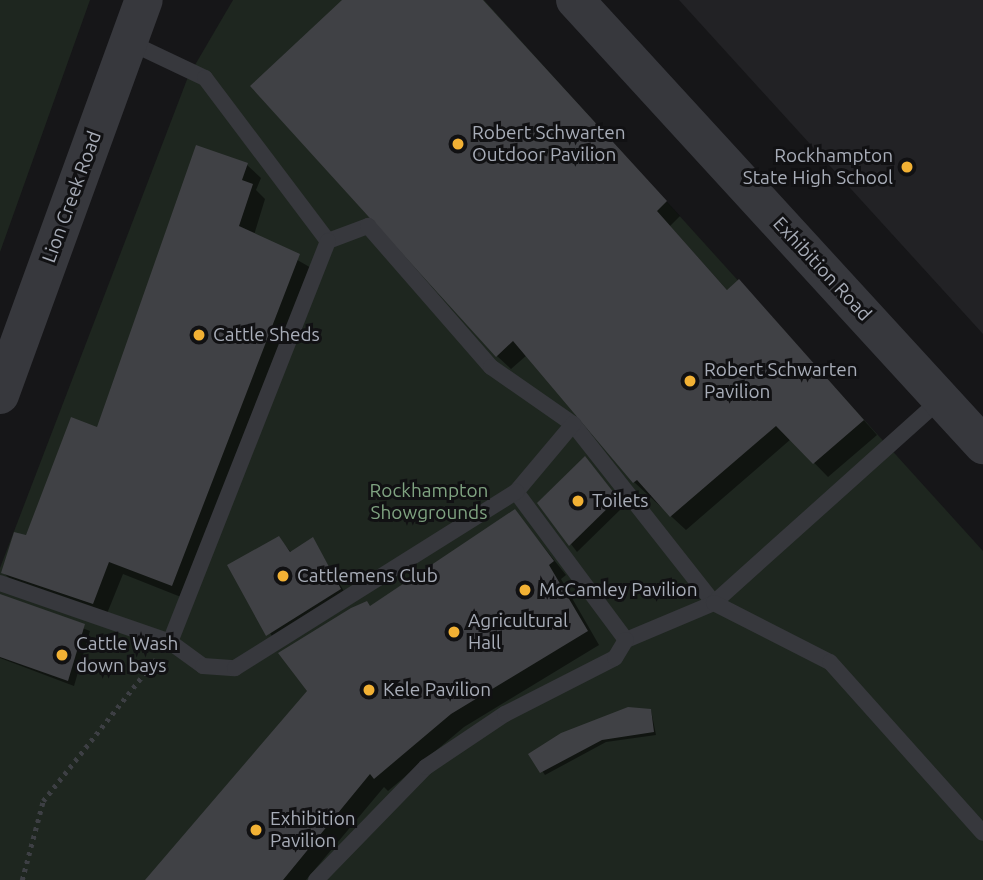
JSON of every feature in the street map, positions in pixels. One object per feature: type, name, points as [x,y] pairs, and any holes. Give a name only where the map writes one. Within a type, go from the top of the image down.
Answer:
[{"type":"street","name":"Lion Creek Road","points":[[0,395],[144,0]]},
{"type":"street","name":"Exhibition Road","points":[[575,0],[983,445]]},
{"type":"lane","points":[[129,42],[205,78],[328,241]]},
{"type":"lane","points":[[170,642],[328,241],[368,226],[491,367],[573,424],[714,603],[830,662],[983,833]]},
{"type":"lane","points":[[316,880],[426,768],[505,714],[615,658],[626,640],[714,603],[941,398]]},
{"type":"lane","points":[[0,583],[170,642],[203,666],[235,668],[516,492],[573,424]]},
{"type":"lane","points":[[516,492],[626,640]]},
{"type":"path","points":[[22,880],[43,801],[170,642]]},
{"type":"shaded area","name":"Rockhampton State High School","points":[[679,0],[983,0],[983,334]]},
{"type":"green space","points":[[0,0],[90,0],[0,252]]},
{"type":"green space","name":"Rockhampton Showgrounds","points":[[233,0],[484,0],[983,551],[983,880],[0,880],[0,568],[188,77]]},
{"type":"building","name":"Robert Schwarten Outdoor Pavilion","points":[[342,0],[483,0],[667,201],[657,211],[727,290],[739,279],[864,420],[813,464],[776,426],[670,517],[637,480],[633,483],[513,341],[496,357],[250,86]]},
{"type":"building","name":"Cattle Sheds","points":[[196,145],[248,163],[242,180],[253,184],[239,226],[300,254],[172,586],[109,562],[93,604],[1,573],[14,532],[26,535],[71,417],[97,427]]},
{"type":"building","name":"Toilets","points":[[585,456],[618,498],[569,546],[537,503]]},
{"type":"building","points":[[515,509],[554,561],[549,565],[588,631],[451,714],[374,779],[370,774],[283,880],[145,880],[307,691],[278,653],[351,608],[367,601],[370,606]]},
{"type":"building","name":"Cattlemens Club","points":[[279,536],[290,552],[313,537],[341,589],[266,636],[227,565]]},
{"type":"building","points":[[0,594],[85,624],[68,681],[0,657]]},
{"type":"building","points":[[628,707],[651,709],[654,732],[602,740],[540,773],[528,754],[561,733]]},
{"type":"place","name":"Robert Schwarten Outdoor Pavilion","points":[[458,144]]},
{"type":"place","name":"Rockhampton State High School","points":[[907,167]]},
{"type":"place","name":"Cattle Sheds","points":[[199,335]]},
{"type":"place","name":"Robert Schwarten Pavilion","points":[[690,381]]},
{"type":"place","name":"Toilets","points":[[578,501]]},
{"type":"place","name":"Cattlemens Club","points":[[283,576]]},
{"type":"place","name":"McCamley Pavilion","points":[[525,590]]},
{"type":"place","name":"Agricultural Hall","points":[[454,632]]},
{"type":"place","name":"Cattle Wash down bays","points":[[62,655]]},
{"type":"place","name":"Kele Pavilion","points":[[369,690]]},
{"type":"place","name":"Exhibition Pavilion","points":[[256,830]]}]
